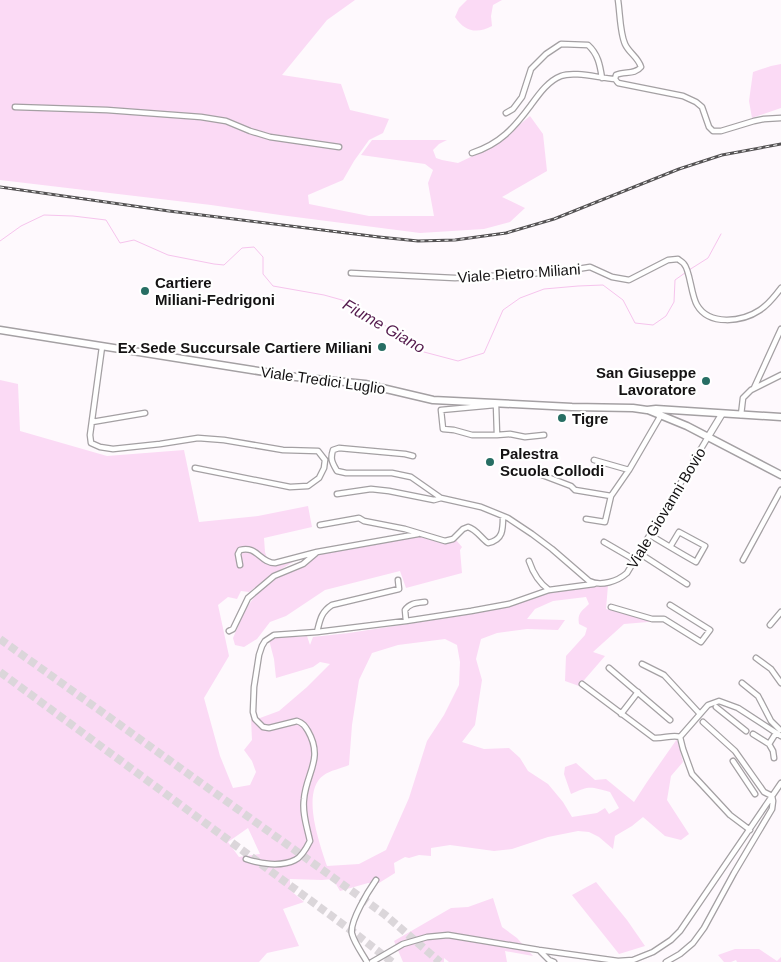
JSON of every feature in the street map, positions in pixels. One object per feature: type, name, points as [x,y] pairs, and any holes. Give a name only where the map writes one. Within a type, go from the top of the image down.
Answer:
[{"type":"main road","name":"Viale Tredici Luglio","points":[[0,330],[296,377],[365,384],[433,400],[647,410]]},
{"type":"main road","points":[[647,410],[781,417]]},
{"type":"main road","points":[[647,410],[687,426],[781,475]]},
{"type":"street","points":[[615,79],[616,75],[621,72],[632,72],[638,70],[641,66],[640,62],[626,46],[623,38],[618,0]]},
{"type":"street","points":[[506,112],[513,109],[522,97],[531,69],[546,54],[561,44],[588,45],[593,50],[600,65],[602,78]]},
{"type":"street","points":[[472,153],[482,150],[501,139],[514,127],[545,86],[561,76],[575,73],[615,79],[618,83],[683,96],[702,107],[709,127],[713,131],[721,132],[754,121],[781,118]]},
{"type":"street","points":[[15,107],[107,110],[201,117],[226,121],[270,137],[339,147]]},
{"type":"street","name":"Viale Pietro Miliani","points":[[351,273],[455,278],[559,272],[590,267],[612,277],[629,280],[668,260],[678,259],[685,264],[697,304],[703,312],[711,317],[720,319],[732,319],[758,311],[769,303],[781,288]]},
{"type":"street","points":[[754,388],[781,329]]},
{"type":"street","points":[[102,347],[90,435],[91,443],[113,449],[198,438],[224,440],[283,450],[318,451],[325,460],[324,468],[319,478],[308,486],[290,487],[196,468]]},
{"type":"street","points":[[741,415],[743,398],[754,388],[781,375]]},
{"type":"street","points":[[496,404],[497,435],[544,436]]},
{"type":"street","name":"Viale Tredici Luglio","points":[[496,404],[441,410],[443,429],[472,435],[497,435]]},
{"type":"street","points":[[92,422],[145,413]]},
{"type":"street","name":"Viale Giovanni Bovio","points":[[246,859],[269,864],[295,860],[310,841],[304,814],[304,798],[314,763],[314,749],[311,736],[302,722],[297,721],[269,728],[263,727],[255,719],[253,712],[254,687],[259,655],[265,641],[274,635],[317,632],[472,611],[509,604],[549,590],[620,579],[627,573],[722,414]]},
{"type":"street","points":[[586,520],[604,522],[611,496],[629,470],[661,415]]},
{"type":"street","points":[[413,456],[339,448],[333,450],[331,457],[332,464],[337,471],[346,473],[392,473],[411,477],[441,498],[481,506],[503,516],[532,534],[582,574],[589,582],[594,584]]},
{"type":"street","points":[[325,460],[331,457]]},
{"type":"street","points":[[594,460],[629,470]]},
{"type":"street","points":[[542,475],[571,486],[575,490],[611,496]]},
{"type":"street","points":[[336,494],[371,489],[434,500],[441,498]]},
{"type":"street","points":[[743,560],[781,490]]},
{"type":"street","points":[[320,525],[359,518],[364,521],[405,529],[445,541],[453,539],[463,529],[468,527],[472,528],[488,543],[494,542],[500,537],[503,528],[503,516]]},
{"type":"street","points":[[650,535],[670,547],[696,562],[704,546],[679,532],[670,547]]},
{"type":"street","points":[[240,565],[238,554],[240,550],[244,549],[250,548],[270,563],[317,552],[419,534]]},
{"type":"street","points":[[604,542],[635,560]]},
{"type":"street","points":[[230,631],[233,629],[248,598],[255,591],[274,576],[303,564],[317,552]]},
{"type":"street","points":[[639,553],[687,584]]},
{"type":"street","points":[[530,561],[538,580],[549,590]]},
{"type":"street","points":[[317,632],[320,616],[332,605],[399,589],[398,580]]},
{"type":"street","points":[[406,621],[405,610],[408,605],[425,602]]},
{"type":"street","points":[[611,607],[652,619],[664,619],[701,642],[710,630],[670,605]]},
{"type":"street","points":[[770,625],[781,612]]},
{"type":"street","points":[[756,658],[771,670],[781,683]]},
{"type":"street","points":[[642,664],[664,674],[700,714]]},
{"type":"street","points":[[609,668],[670,720]]},
{"type":"street","points":[[742,683],[758,696],[779,732]]},
{"type":"street","points":[[582,684],[654,738],[680,737]]},
{"type":"street","points":[[621,714],[638,692]]},
{"type":"street","points":[[680,737],[708,705],[719,701],[739,709],[779,732]]},
{"type":"street","points":[[716,706],[746,731]]},
{"type":"street","points":[[732,719],[739,709]]},
{"type":"street","points":[[703,722],[735,751],[764,792],[772,796]]},
{"type":"street","points":[[769,744],[779,732]]},
{"type":"street","points":[[753,734],[769,744],[774,758]]},
{"type":"street","points":[[680,737],[692,774],[730,815],[750,830]]},
{"type":"street","points":[[733,761],[755,794]]},
{"type":"street","points":[[740,770],[746,766]]},
{"type":"street","points":[[372,962],[403,944],[427,937],[448,935],[618,961],[633,960],[653,952],[671,940],[680,931],[781,783]]},
{"type":"street","points":[[666,962],[680,954],[693,943],[704,928],[772,809],[772,796]]},
{"type":"street","points":[[367,962],[354,939],[352,927],[376,880]]},
{"type":"street","points":[[539,950],[549,960],[554,962]]},
{"type":"street","points":[[382,956],[384,962]]},
{"type":"shaded area","points":[[0,0],[355,0],[327,20],[282,75],[341,84],[350,110],[389,119],[383,133],[369,140],[343,180],[308,195],[309,204],[369,216],[434,216],[428,183],[433,170],[425,164],[361,155],[372,140],[447,140],[433,150],[436,158],[458,163],[494,146],[530,116],[543,134],[547,171],[502,197],[525,208],[510,222],[484,229],[420,233],[211,205],[0,180]]},
{"type":"shaded area","points":[[467,0],[502,0],[493,5],[492,26],[476,31],[467,29],[459,22],[455,17],[459,8]]},
{"type":"shaded area","points":[[781,64],[781,108],[752,118],[749,101],[753,72]]},
{"type":"shaded area","points":[[0,380],[18,384],[20,431],[107,456],[184,450],[199,522],[258,516],[308,506],[312,527],[264,538],[265,552],[269,565],[296,560],[249,592],[241,591],[237,599],[228,597],[218,605],[229,656],[204,698],[220,756],[233,788],[250,785],[256,772],[252,761],[244,750],[252,740],[251,719],[260,718],[279,711],[330,664],[320,662],[313,667],[276,678],[269,640],[276,633],[292,637],[307,636],[310,645],[313,637],[459,616],[511,606],[548,593],[608,585],[606,609],[660,621],[624,624],[593,652],[605,656],[579,686],[565,681],[566,656],[585,635],[587,628],[579,624],[579,617],[589,604],[586,597],[553,601],[535,609],[527,619],[565,620],[558,630],[527,629],[497,633],[481,639],[476,659],[482,680],[475,725],[462,742],[484,749],[509,748],[520,758],[528,771],[548,784],[563,802],[572,817],[597,813],[605,808],[609,814],[619,808],[610,792],[590,788],[571,794],[564,774],[565,767],[576,763],[595,780],[606,779],[634,802],[677,739],[683,762],[671,776],[667,800],[689,834],[681,840],[665,836],[643,817],[615,836],[613,849],[599,837],[589,832],[578,831],[548,837],[512,849],[494,851],[450,845],[431,848],[431,856],[405,857],[394,863],[395,873],[379,883],[368,883],[340,891],[333,879],[290,879],[290,890],[304,902],[283,909],[299,946],[267,953],[259,962],[0,962]],"holes":[[[445,639],[457,645],[460,662],[459,685],[444,715],[427,741],[409,798],[386,850],[359,864],[327,866],[314,819],[313,793],[317,783],[324,775],[349,765],[352,725],[359,680],[372,653],[398,645]],[[248,828],[260,854],[239,857],[228,842]]]},
{"type":"shaded area","points":[[415,535],[445,544],[456,540],[462,547],[460,550],[462,573],[406,588],[400,571],[325,590],[286,616],[270,622],[257,639],[244,647],[235,645],[233,638],[245,610],[257,593],[282,574],[320,554]]},
{"type":"shaded area","points":[[596,882],[627,920],[645,946],[619,954],[572,895]]},
{"type":"shaded area","points":[[493,898],[502,927],[517,938],[533,956],[505,951],[507,962],[449,962],[444,958],[444,962],[403,962],[394,941],[451,908],[468,907]]},
{"type":"shaded area","points":[[735,949],[759,949],[777,961],[781,957],[781,962],[737,962],[736,960],[724,962],[718,955]]},
{"type":"waterway","name":"Fiume Giano","points":[[0,241],[21,226],[44,215],[106,220],[120,243],[134,240],[168,255],[214,264],[224,265],[242,248],[254,247],[263,257],[263,274],[273,286],[342,300],[365,312],[424,352],[458,361],[484,353],[503,310],[520,298],[544,289],[603,285],[623,300],[635,323],[653,325],[666,316],[674,302],[675,280],[708,258],[721,234]]},
{"type":"tunnel","points":[[0,639],[384,914],[440,962]]},
{"type":"tunnel","points":[[0,672],[392,962]]},
{"type":"railway","points":[[0,187],[169,211],[379,237],[418,241],[455,240],[506,233],[554,219],[679,169],[722,155],[781,144]]},
{"type":"place","name":"Cartiere Miliani-Fedrigoni","points":[[145,291]]},
{"type":"place","name":"Ex Sede Succursale Cartiere Miliani","points":[[382,347]]},
{"type":"place","name":"San Giuseppe Lavoratore","points":[[706,381]]},
{"type":"place","name":"Tigre","points":[[562,418]]},
{"type":"place","name":"Palestra Scuola Collodi","points":[[490,462]]}]
